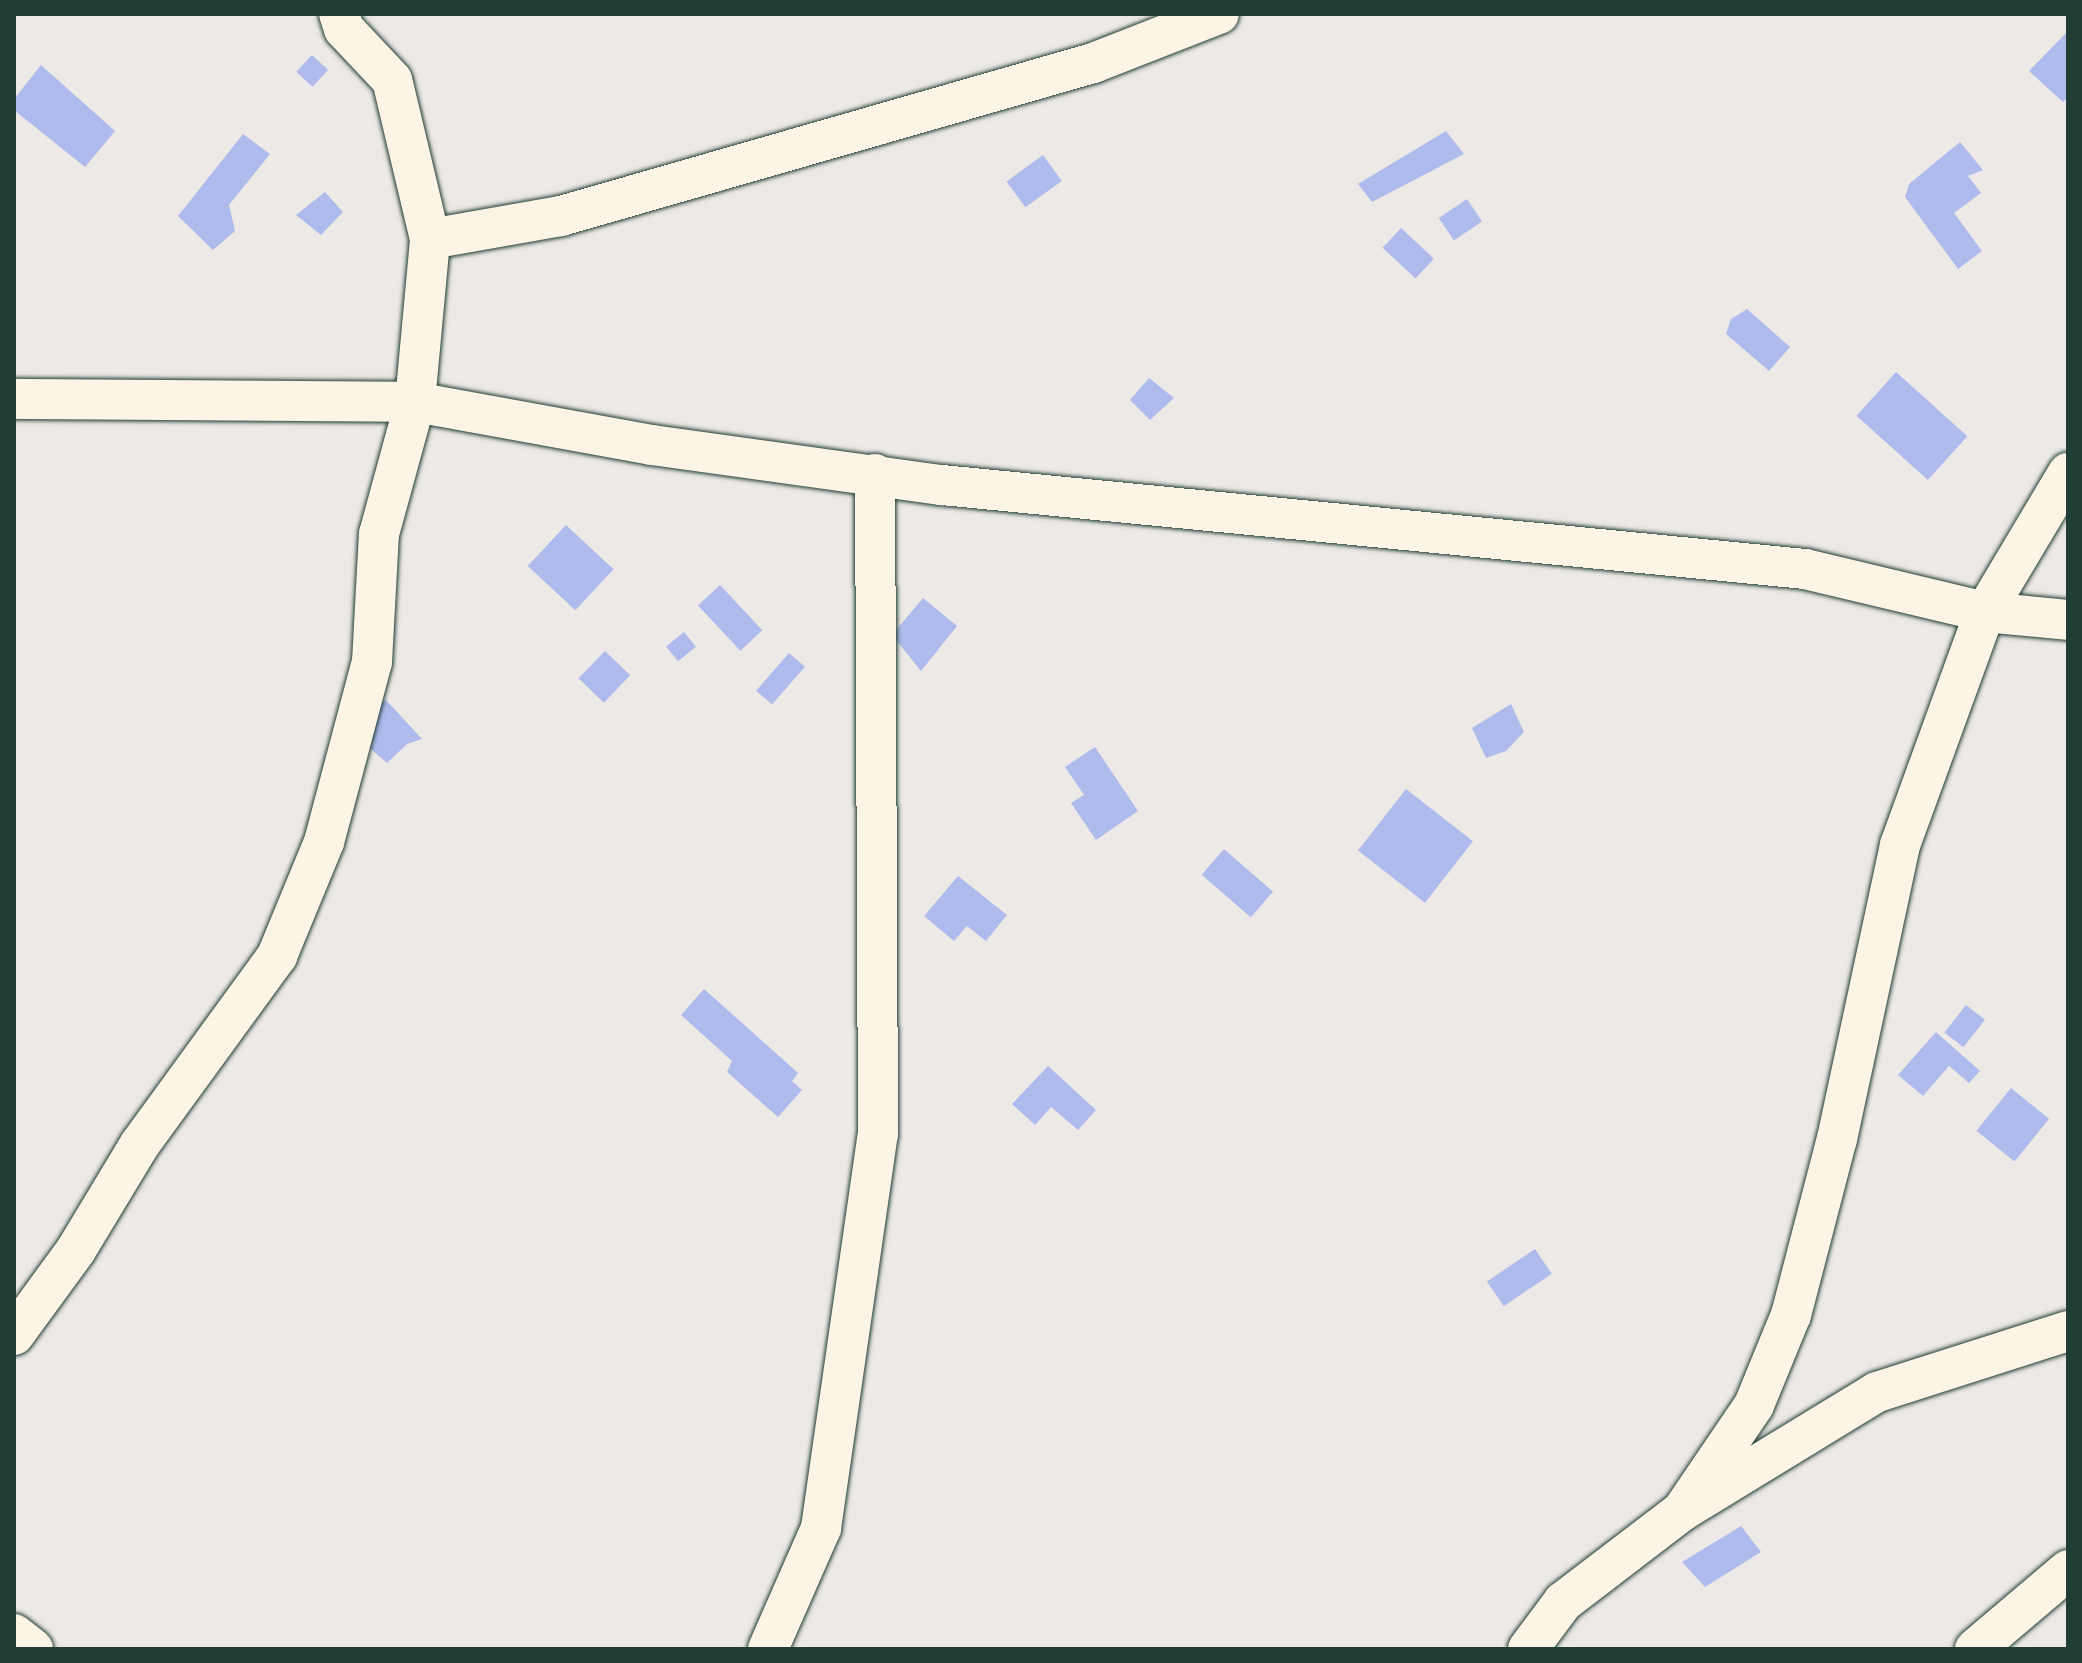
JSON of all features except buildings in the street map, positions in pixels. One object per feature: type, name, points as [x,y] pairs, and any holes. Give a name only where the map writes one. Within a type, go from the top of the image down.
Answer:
[{"type":"street","points":[[14,1335],[76,1250],[140,1144],[277,956],[324,842],[372,662],[379,534],[415,402],[430,239],[392,80],[344,29],[339,14]]},
{"type":"street","points":[[430,239],[591,207],[1093,63],[1219,14]]},
{"type":"street","points":[[14,399],[415,402],[652,445],[875,474],[1805,569],[1985,612],[2068,620]]},
{"type":"street","points":[[1682,1511],[1754,1405],[1791,1315],[1837,1139],[1900,845],[1985,612],[2068,473]]},
{"type":"street","points":[[768,1649],[821,1528],[878,1134],[875,474]]},
{"type":"street","points":[[1528,1649],[1563,1602],[1682,1511],[1877,1392],[2068,1331]]},
{"type":"street","points":[[1975,1649],[2068,1570]]},
{"type":"street","points":[[14,1634],[33,1649]]}]
